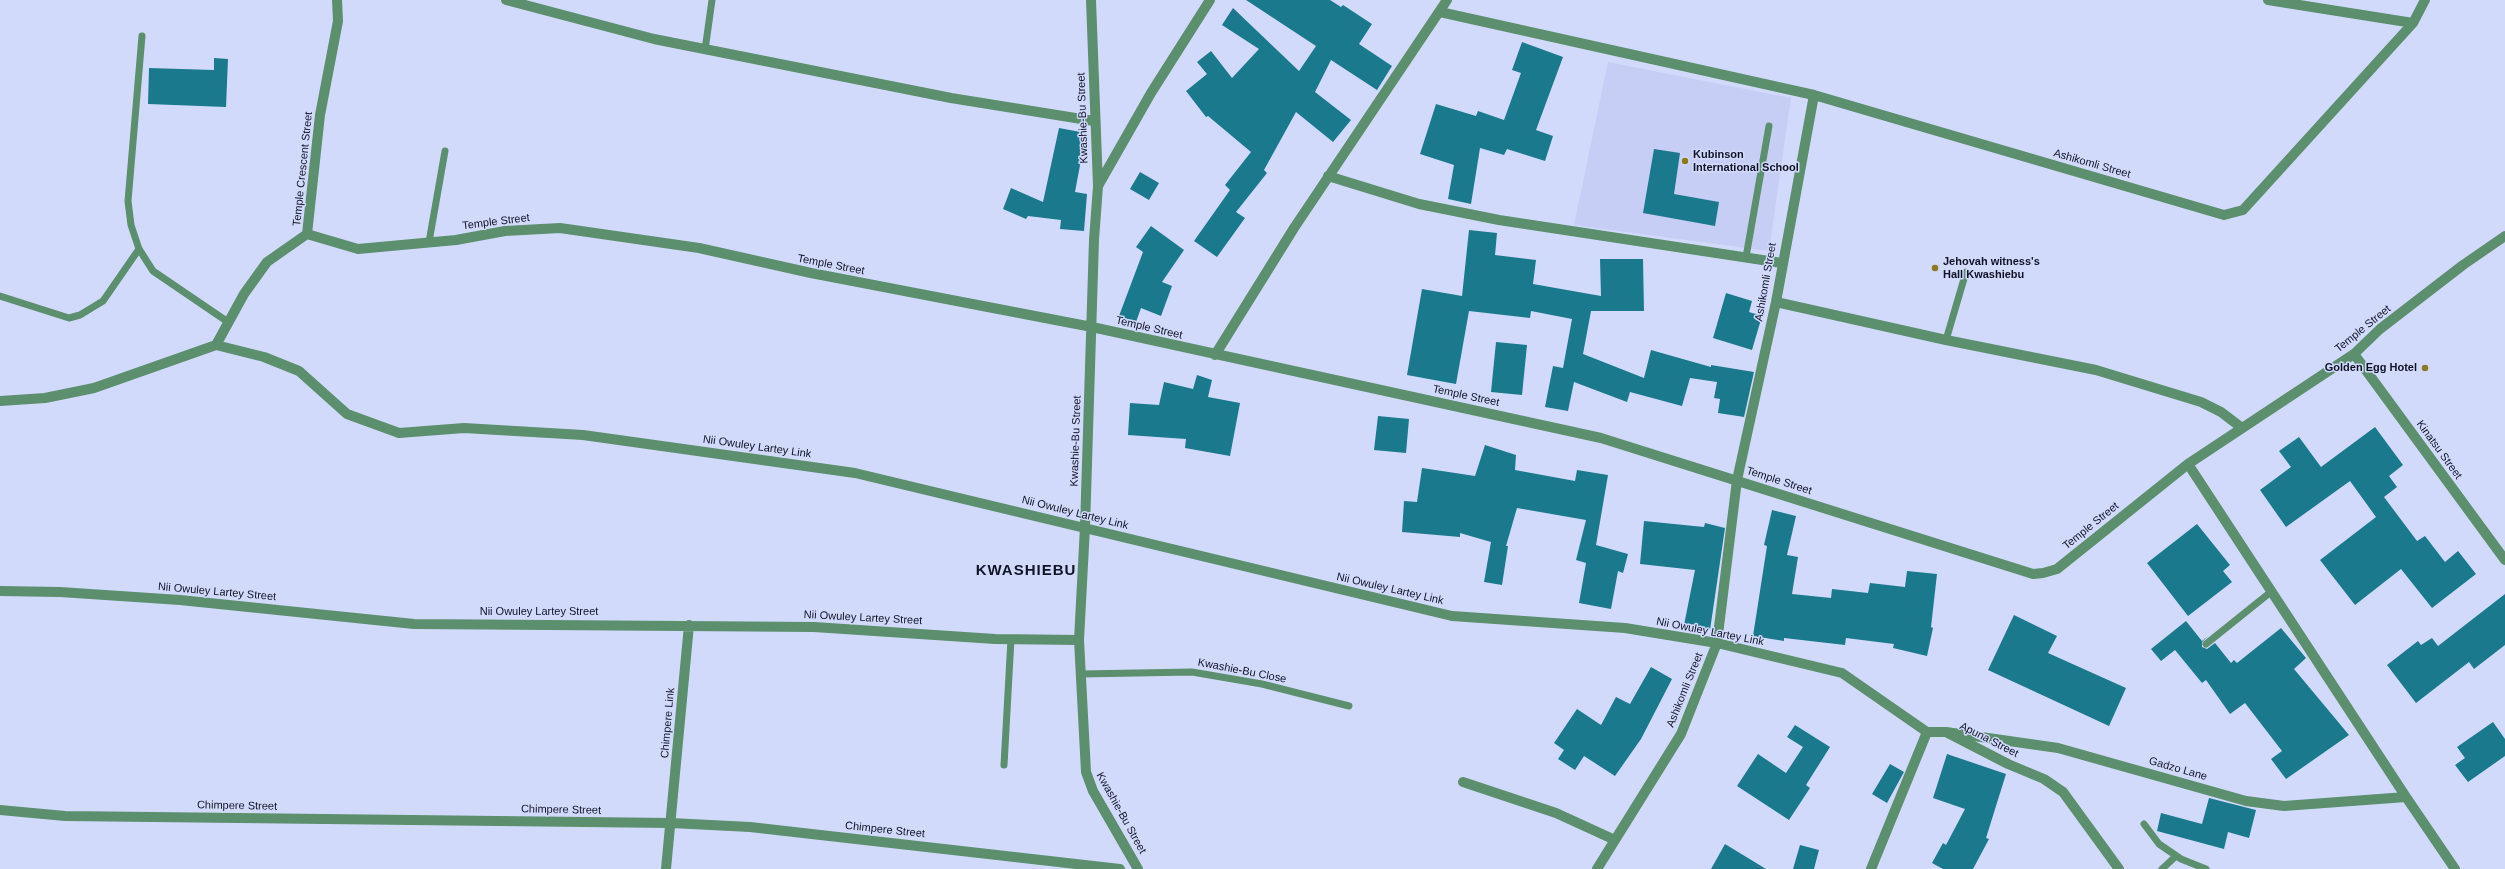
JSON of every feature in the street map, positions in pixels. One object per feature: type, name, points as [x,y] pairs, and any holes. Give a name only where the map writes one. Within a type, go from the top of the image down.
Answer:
[{"type":"street","name":"Temple Crescent Street","points":[[216,345],[244,294],[267,262],[308,234],[320,115],[338,21],[337,0]]},
{"type":"street","points":[[506,0],[654,40],[951,98],[1094,121]]},
{"type":"street","name":"Kwashie-Bu Street","points":[[1091,0],[1094,121],[1098,186],[1094,240],[1085,527],[1079,640],[1086,772],[1093,791],[1138,869]]},
{"type":"street","points":[[1098,186],[1151,93],[1210,0]]},
{"type":"street","points":[[1215,355],[1328,176],[1447,0]]},
{"type":"street","points":[[2268,0],[2413,23],[2425,0]]},
{"type":"street","points":[[1440,12],[1814,95]]},
{"type":"street","name":"Ashikomli Street","points":[[1597,869],[1681,734],[1717,643],[1737,480],[1776,302],[1814,95],[2224,215],[2243,210],[2413,23]]},
{"type":"street","points":[[1328,176],[1420,204],[1499,220],[1782,263]]},
{"type":"street","name":"Temple Street","points":[[308,234],[358,249],[429,242],[505,231],[560,228],[699,248],[811,273],[1092,327],[1601,438],[2033,574],[2057,569],[2188,464],[2354,354],[2392,320],[2505,236]]},
{"type":"street","points":[[1776,302],[1946,340],[2096,370],[2201,402],[2220,412],[2242,428]]},
{"type":"street","points":[[0,401],[45,398],[94,388],[216,345]]},
{"type":"street","name":"Nii Owuley Lartey Link","points":[[216,345],[264,358],[299,371],[347,414],[399,433],[464,428],[583,435],[855,473],[1452,616],[1625,628],[1717,643],[1842,673],[1927,732]]},
{"type":"street","name":"Kinatsu Street","points":[[2354,354],[2505,560]]},
{"type":"street","points":[[2188,464],[2406,797],[2455,869]]},
{"type":"street","name":"Nii Owuley Lartey Street","points":[[0,591],[60,592],[173,600],[414,624],[814,627],[1011,639],[1079,640]]},
{"type":"street","name":"Chimpere Link","points":[[666,869],[689,625]]},
{"type":"street","points":[[1871,869],[1927,732]]},
{"type":"street","name":"Apuna Street","points":[[1927,732],[1946,732],[2044,779],[2062,792],[2119,869]]},
{"type":"street","name":"Gadzo Lane","points":[[1946,732],[2058,748],[2246,800],[2284,806],[2406,797]]},
{"type":"street","points":[[1463,782],[1556,812],[1615,840]]},
{"type":"street","name":"Chimpere Street","points":[[0,810],[65,816],[671,823],[750,827],[1120,869]]},
{"type":"lane","points":[[705,50],[712,0]]},
{"type":"lane","points":[[142,36],[128,201],[131,225],[139,249],[153,271],[228,322]]},
{"type":"lane","points":[[1746,257],[1769,126]]},
{"type":"lane","points":[[429,242],[445,151]]},
{"type":"lane","points":[[0,296],[69,318],[80,315],[103,301],[139,249]]},
{"type":"lane","points":[[1946,340],[1966,272]]},
{"type":"lane","points":[[2206,644],[2272,591]]},
{"type":"lane","points":[[1004,765],[1011,639]]},
{"type":"lane","name":"Kwashie-Bu Close","points":[[1081,674],[1192,672],[1262,684],[1349,706]]},
{"type":"lane","points":[[2144,824],[2159,844],[2176,856],[2206,869]]},
{"type":"lane","points":[[2162,869],[2176,856]]},
{"type":"shaded area","name":"Kubinson International School","points":[[1608,62],[1791,98],[1769,251],[1574,225]]},
{"type":"building","points":[[1246,0],[1330,0],[1341,7],[1343,5],[1372,24],[1359,44],[1392,66],[1377,90],[1331,60],[1315,92],[1351,120],[1333,142],[1296,112],[1264,170],[1267,173],[1236,212],[1245,218],[1217,257],[1194,241],[1230,190],[1225,185],[1251,152],[1208,116],[1206,117],[1186,91],[1207,74],[1197,62],[1211,51],[1232,78],[1259,49],[1222,25],[1233,8],[1299,71],[1316,46]]},
{"type":"building","points":[[1522,42],[1563,57],[1536,130],[1553,136],[1545,161],[1507,149],[1504,155],[1480,148],[1471,204],[1448,199],[1454,165],[1420,154],[1436,104],[1476,116],[1478,111],[1504,120],[1521,73],[1512,70]]},
{"type":"building","points":[[214,58],[228,59],[226,107],[148,104],[149,68],[214,70]]},
{"type":"building","points":[[1059,128],[1086,133],[1075,192],[1087,194],[1084,231],[1060,229],[1061,220],[1028,216],[1026,219],[1003,209],[1011,188],[1043,202]]},
{"type":"building","points":[[1654,149],[1680,153],[1674,194],[1719,202],[1715,226],[1643,213]]},
{"type":"building","points":[[1140,172],[1159,183],[1149,200],[1130,189]]},
{"type":"building","points":[[1151,226],[1184,250],[1162,282],[1172,286],[1161,316],[1141,308],[1136,322],[1119,316],[1143,252],[1136,247]]},
{"type":"building","points":[[1469,230],[1497,233],[1495,255],[1536,260],[1533,284],[1601,296],[1600,259],[1643,259],[1644,311],[1591,311],[1583,354],[1644,378],[1651,350],[1711,367],[1711,365],[1754,372],[1744,417],[1718,413],[1720,399],[1714,398],[1717,382],[1690,378],[1682,406],[1630,392],[1627,402],[1574,382],[1568,411],[1545,407],[1553,366],[1563,368],[1572,319],[1531,311],[1530,318],[1469,311],[1456,384],[1407,375],[1422,289],[1462,296]]},
{"type":"building","points":[[1726,293],[1752,301],[1749,312],[1762,316],[1752,350],[1713,338]]},
{"type":"building","points":[[1496,342],[1527,345],[1522,395],[1491,392]]},
{"type":"building","points":[[1197,375],[1212,380],[1208,397],[1240,403],[1230,456],[1185,448],[1186,439],[1128,435],[1130,403],[1159,405],[1164,382],[1193,389]]},
{"type":"building","points":[[1378,416],[1409,419],[1406,453],[1374,450]]},
{"type":"building","points":[[2375,427],[2403,465],[2389,476],[2397,487],[2384,497],[2417,541],[2425,536],[2445,562],[2458,551],[2476,574],[2432,608],[2401,569],[2355,605],[2320,560],[2376,517],[2350,481],[2286,527],[2260,490],[2291,467],[2279,451],[2299,437],[2321,467]]},
{"type":"building","points":[[1485,445],[1516,455],[1515,470],[1575,481],[1577,470],[1608,475],[1596,545],[1628,554],[1623,573],[1618,571],[1611,609],[1579,603],[1586,563],[1576,560],[1586,520],[1517,508],[1506,546],[1508,546],[1502,585],[1484,582],[1491,542],[1460,533],[1460,537],[1402,532],[1404,501],[1417,502],[1422,468],[1475,476]]},
{"type":"building","points":[[1772,510],[1796,516],[1787,555],[1798,557],[1792,594],[1831,598],[1832,589],[1868,593],[1870,583],[1905,587],[1907,571],[1937,574],[1931,627],[1933,628],[1927,656],[1893,648],[1894,644],[1846,638],[1845,645],[1784,638],[1784,641],[1753,636],[1767,546],[1764,545]]},
{"type":"building","points":[[1644,521],[1704,527],[1705,523],[1725,528],[1710,630],[1684,625],[1695,570],[1640,564]]},
{"type":"building","points":[[2197,524],[2230,565],[2223,571],[2232,582],[2188,616],[2147,563]]},
{"type":"building","points":[[2505,594],[2505,645],[2474,669],[2469,662],[2416,703],[2387,665],[2418,641],[2421,645],[2432,638],[2438,646]]},
{"type":"building","points":[[2014,615],[2057,636],[2048,653],[2126,688],[2109,726],[1988,670]]},
{"type":"building","points":[[2186,621],[2202,641],[2208,636],[2202,642],[2202,647],[2207,649],[2215,643],[2231,663],[2234,660],[2237,663],[2281,628],[2306,658],[2294,669],[2349,735],[2286,779],[2271,759],[2282,751],[2245,703],[2230,714],[2206,680],[2202,683],[2175,650],[2161,661],[2151,649]]},
{"type":"building","points":[[1651,667],[1672,679],[1641,739],[1615,776],[1584,756],[1575,770],[1558,759],[1564,750],[1554,743],[1577,709],[1601,725],[1616,697],[1630,704]]},
{"type":"building","points":[[2493,722],[2505,739],[2505,756],[2468,782],[2455,765],[2465,758],[2457,747]]},
{"type":"building","points":[[1795,725],[1830,747],[1806,785],[1810,788],[1789,820],[1737,786],[1758,754],[1786,773],[1803,747],[1787,737]]},
{"type":"building","points":[[1947,754],[2006,774],[1986,838],[1989,839],[1973,869],[1943,869],[1932,863],[1943,843],[1946,845],[1965,809],[1933,798]]},
{"type":"building","points":[[1890,764],[1904,772],[1887,803],[1872,794]]},
{"type":"building","points":[[2209,798],[2256,810],[2249,838],[2228,832],[2224,849],[2157,831],[2161,813],[2202,824]]},
{"type":"building","points":[[1725,844],[1766,869],[1711,869]]},
{"type":"building","points":[[1800,845],[1819,850],[1814,869],[1793,869]]},
{"type":"place","name":"Kubinson International School","points":[[1685,161]]},
{"type":"place","name":"Jehovah witness's Hall Kwashiebu","points":[[1935,268]]},
{"type":"place","name":"Golden Egg Hotel","points":[[2425,368]]},
{"type":"district","name":"KWASHIEBU","points":[[1026,571]]}]
